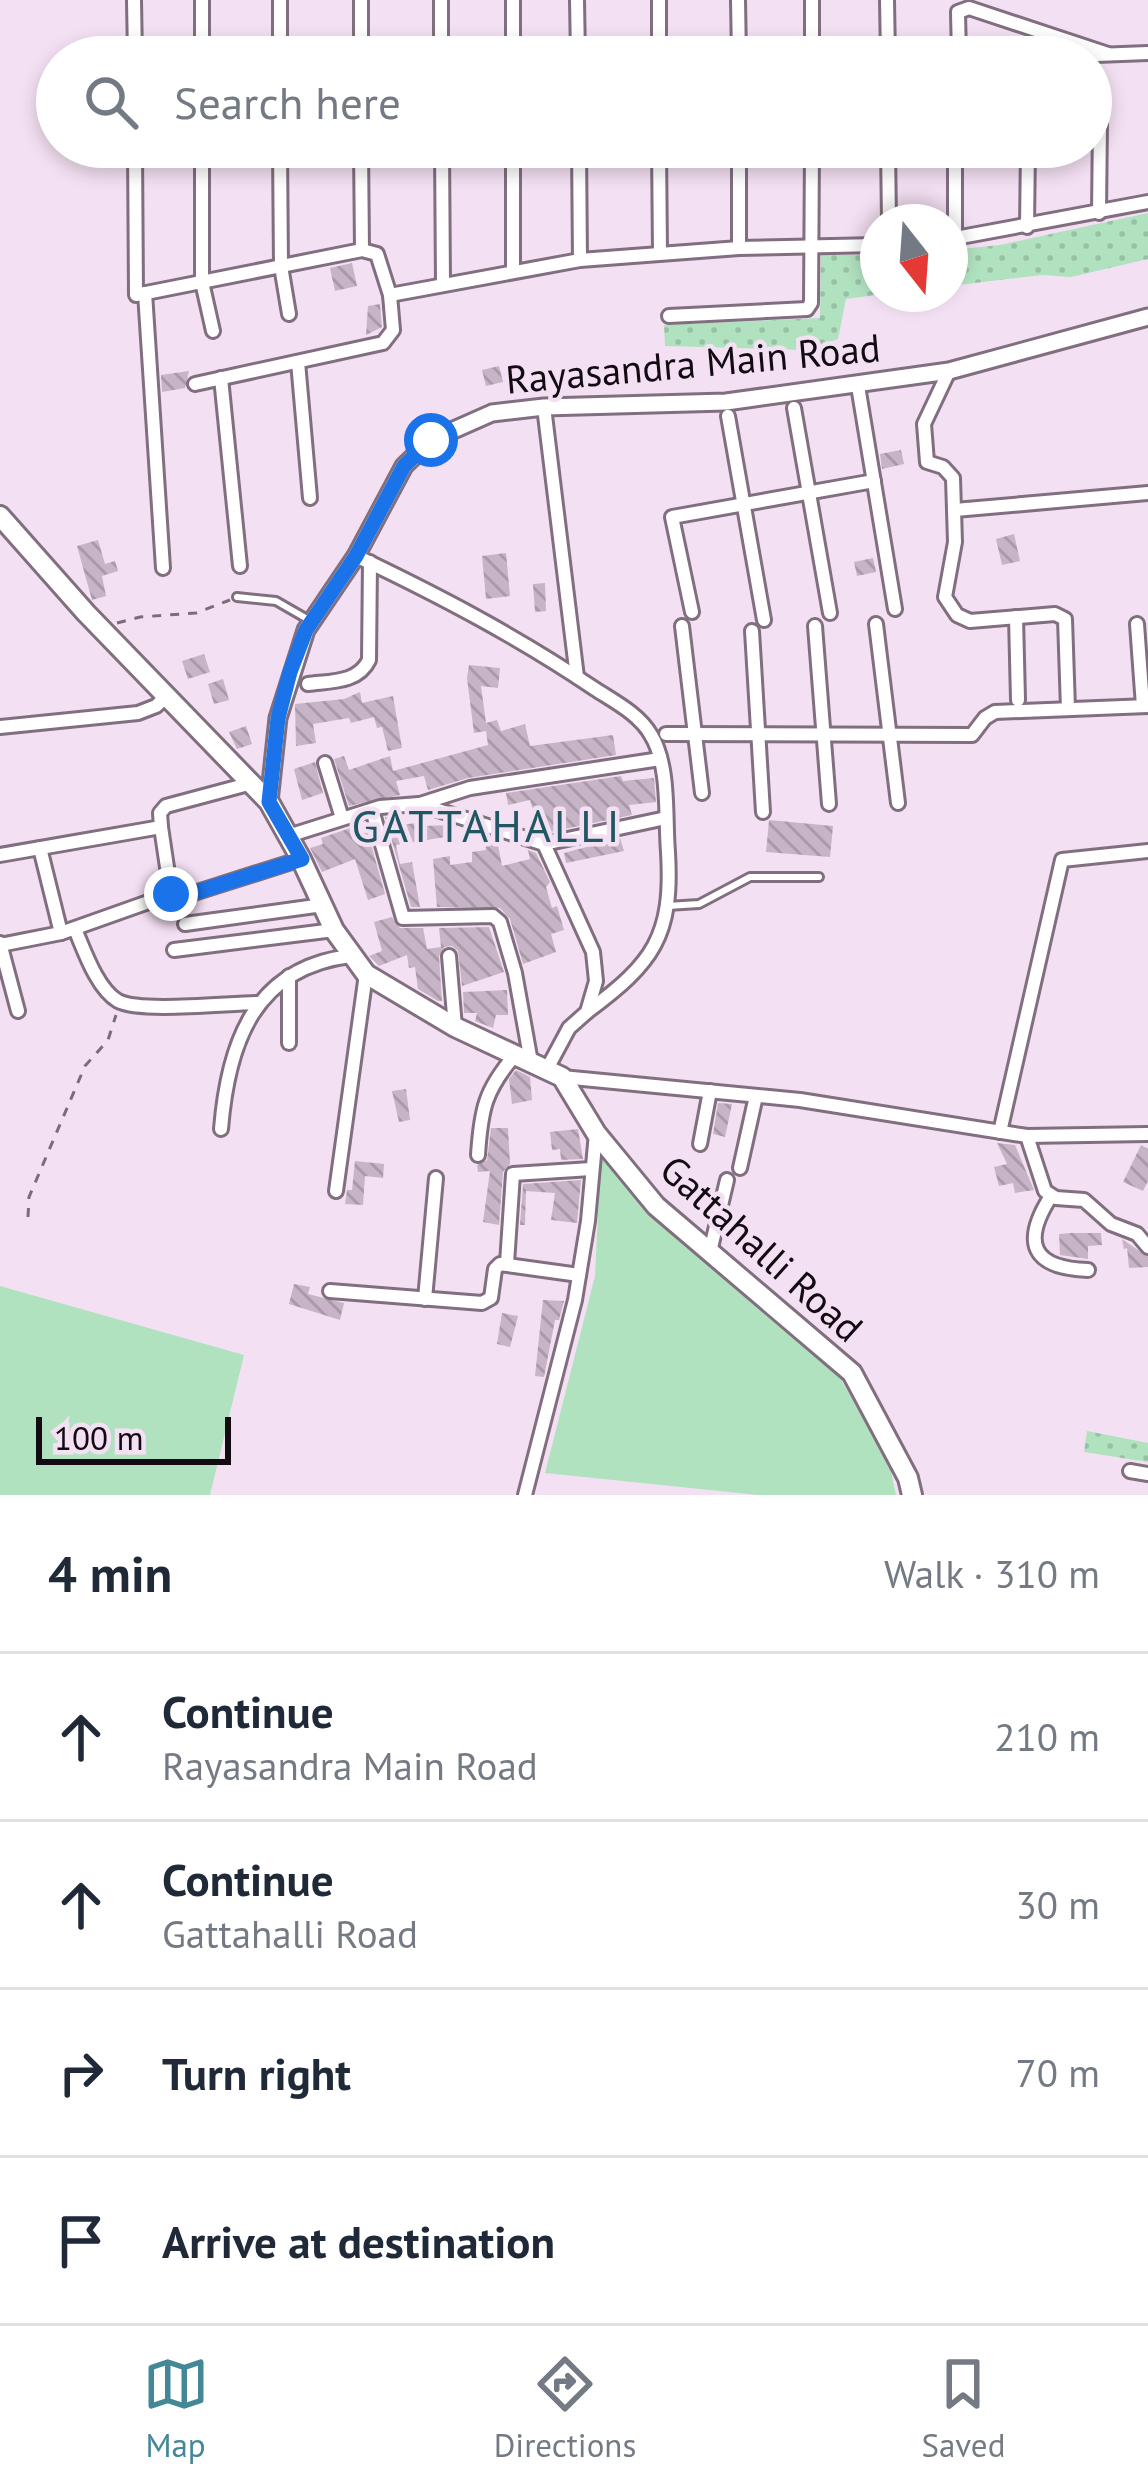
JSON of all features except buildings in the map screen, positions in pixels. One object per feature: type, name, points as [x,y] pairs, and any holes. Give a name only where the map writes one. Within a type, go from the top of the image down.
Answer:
[{"type":"main road","points":[[0,516],[100,628],[269,802],[302,859],[334,930],[366,974],[455,1027],[539,1066]]},
{"type":"main road","name":"Gattahalli Road","points":[[539,1066],[656,1206],[852,1372],[908,1478],[912,1495]]},
{"type":"street","points":[[134,0],[135,36]]},
{"type":"street","points":[[202,0],[202,36]]},
{"type":"street","points":[[280,0],[280,36]]},
{"type":"street","points":[[361,0],[361,36]]},
{"type":"street","points":[[441,0],[441,36]]},
{"type":"street","points":[[512,0],[513,36]]},
{"type":"street","points":[[578,0],[578,36]]},
{"type":"street","points":[[658,0],[659,36]]},
{"type":"street","points":[[738,0],[739,36]]},
{"type":"street","points":[[812,0],[812,36]]},
{"type":"street","points":[[887,0],[888,36]]},
{"type":"street","points":[[959,36],[958,12],[969,8],[1054,36]]},
{"type":"street","points":[[1112,54],[1148,52]]},
{"type":"street","points":[[135,168],[136,295],[362,250],[377,254],[390,295],[393,329],[382,343],[195,384]]},
{"type":"street","points":[[202,168],[202,282],[212,331]]},
{"type":"street","points":[[280,168],[280,266],[289,314]]},
{"type":"street","points":[[361,168],[362,250]]},
{"type":"street","points":[[442,168],[443,284]]},
{"type":"street","points":[[513,168],[513,270]]},
{"type":"street","points":[[579,168],[580,260]]},
{"type":"street","points":[[659,168],[660,253]]},
{"type":"street","points":[[739,168],[739,248]]},
{"type":"street","points":[[669,316],[807,309],[811,302],[812,168]]},
{"type":"street","points":[[889,168],[889,204]]},
{"type":"street","points":[[954,204],[955,168]]},
{"type":"street","points":[[1027,227],[1028,168]]},
{"type":"street","points":[[1099,168],[1099,213]]},
{"type":"street","points":[[968,236],[1148,202]]},
{"type":"street","points":[[390,295],[580,260],[739,248],[860,246]]},
{"type":"street","points":[[145,293],[164,568]]},
{"type":"street","name":"Rayasandra Main Road","points":[[269,802],[278,718],[290,672],[312,622],[363,559],[404,466],[431,440],[492,413],[726,402],[949,371],[1148,317]]},
{"type":"street","points":[[298,362],[310,498]]},
{"type":"street","points":[[949,371],[924,424],[927,461],[943,467],[953,478],[955,542],[945,597],[957,615],[970,621],[1055,614],[1065,619],[1068,709]]},
{"type":"street","points":[[221,378],[240,566]]},
{"type":"street","points":[[858,386],[895,609]]},
{"type":"street","points":[[544,407],[577,677]]},
{"type":"street","points":[[794,408],[830,613]]},
{"type":"street","points":[[728,416],[764,620]]},
{"type":"street","points":[[692,612],[672,517],[874,481]]},
{"type":"street","points":[[955,510],[1148,494]]},
{"type":"street","points":[[308,684],[352,678],[364,671],[369,660],[363,559],[472,612],[641,720],[654,739],[666,818],[666,906],[652,951],[633,978],[569,1028],[539,1066],[488,1088],[478,1155]]},
{"type":"street","points":[[1016,617],[1018,700]]},
{"type":"street","points":[[876,624],[898,803]]},
{"type":"street","points":[[666,734],[973,735],[995,712],[1145,706],[1137,624]]},
{"type":"street","points":[[682,626],[702,793]]},
{"type":"street","points":[[815,626],[829,804]]},
{"type":"street","points":[[752,631],[763,812]]},
{"type":"street","points":[[0,727],[138,712],[167,696]]},
{"type":"street","points":[[288,836],[372,810],[419,804],[470,788],[660,759]]},
{"type":"street","points":[[325,763],[342,818]]},
{"type":"street","points":[[171,894],[160,813],[166,806],[252,783]]},
{"type":"street","points":[[419,804],[544,844],[666,818]]},
{"type":"street","points":[[372,810],[403,918],[493,916],[500,922],[539,1066]]},
{"type":"street","points":[[0,855],[161,827]]},
{"type":"street","points":[[544,844],[593,952],[596,981],[587,1012]]},
{"type":"street","points":[[40,848],[68,931],[119,1002],[154,1006],[259,1003]]},
{"type":"street","points":[[1000,1132],[1062,860],[1148,851]]},
{"type":"street","points":[[18,1011],[0,944],[68,931],[171,894],[194,893],[302,859]]},
{"type":"street","points":[[185,924],[323,905]]},
{"type":"street","points":[[174,950],[334,930]]},
{"type":"street","points":[[221,1129],[242,1027],[259,1003],[290,976],[327,959],[350,956]]},
{"type":"street","points":[[449,956],[455,1027]]},
{"type":"street","points":[[336,1191],[366,974]]},
{"type":"street","points":[[289,1043],[290,976]]},
{"type":"street","points":[[539,1066],[1027,1136],[1148,1135]]},
{"type":"street","points":[[700,1144],[710,1091]]},
{"type":"street","points":[[740,1168],[756,1096]]},
{"type":"street","points":[[525,1495],[579,1275],[596,1133]]},
{"type":"street","points":[[1027,1136],[1045,1191],[1084,1200],[1111,1224],[1138,1234],[1148,1247]]},
{"type":"street","points":[[507,1264],[513,1174],[591,1169]]},
{"type":"street","points":[[425,1299],[436,1178]]},
{"type":"street","points":[[710,1252],[727,1180]]},
{"type":"street","points":[[1051,1196],[1034,1231],[1042,1257],[1060,1269],[1088,1270]]},
{"type":"street","points":[[331,1291],[488,1301],[495,1269],[507,1264],[579,1275]]},
{"type":"street","points":[[1130,1472],[1148,1474]]},
{"type":"lane","points":[[237,597],[276,601],[312,622]]},
{"type":"lane","points":[[666,906],[700,904],[750,878],[819,877]]},
{"type":"path","points":[[100,628],[140,617],[196,613],[237,597]]},
{"type":"path","points":[[28,1217],[29,1197],[85,1066],[108,1040],[119,1002]]},
{"type":"green space","points":[[1148,213],[1148,259],[1071,277],[1042,275],[968,284],[968,248]]},
{"type":"green space","points":[[821,255],[860,255],[860,297],[846,299],[838,339],[805,350],[665,346],[664,325],[820,318]]},
{"type":"green space","points":[[601,1151],[682,1244],[833,1366],[889,1462],[896,1495],[758,1495],[545,1473],[595,1276]]},
{"type":"green space","points":[[0,1286],[244,1355],[210,1495],[0,1495]]},
{"type":"green space","points":[[1087,1431],[1148,1443],[1148,1462],[1084,1452]]},
{"type":"district","name":"GATTAHALLI","points":[[487,825]]},
{"type":"route","points":[[171,894],[194,893],[302,859],[269,802],[278,718],[290,672],[306,630],[356,556],[404,466],[431,440]]}]
